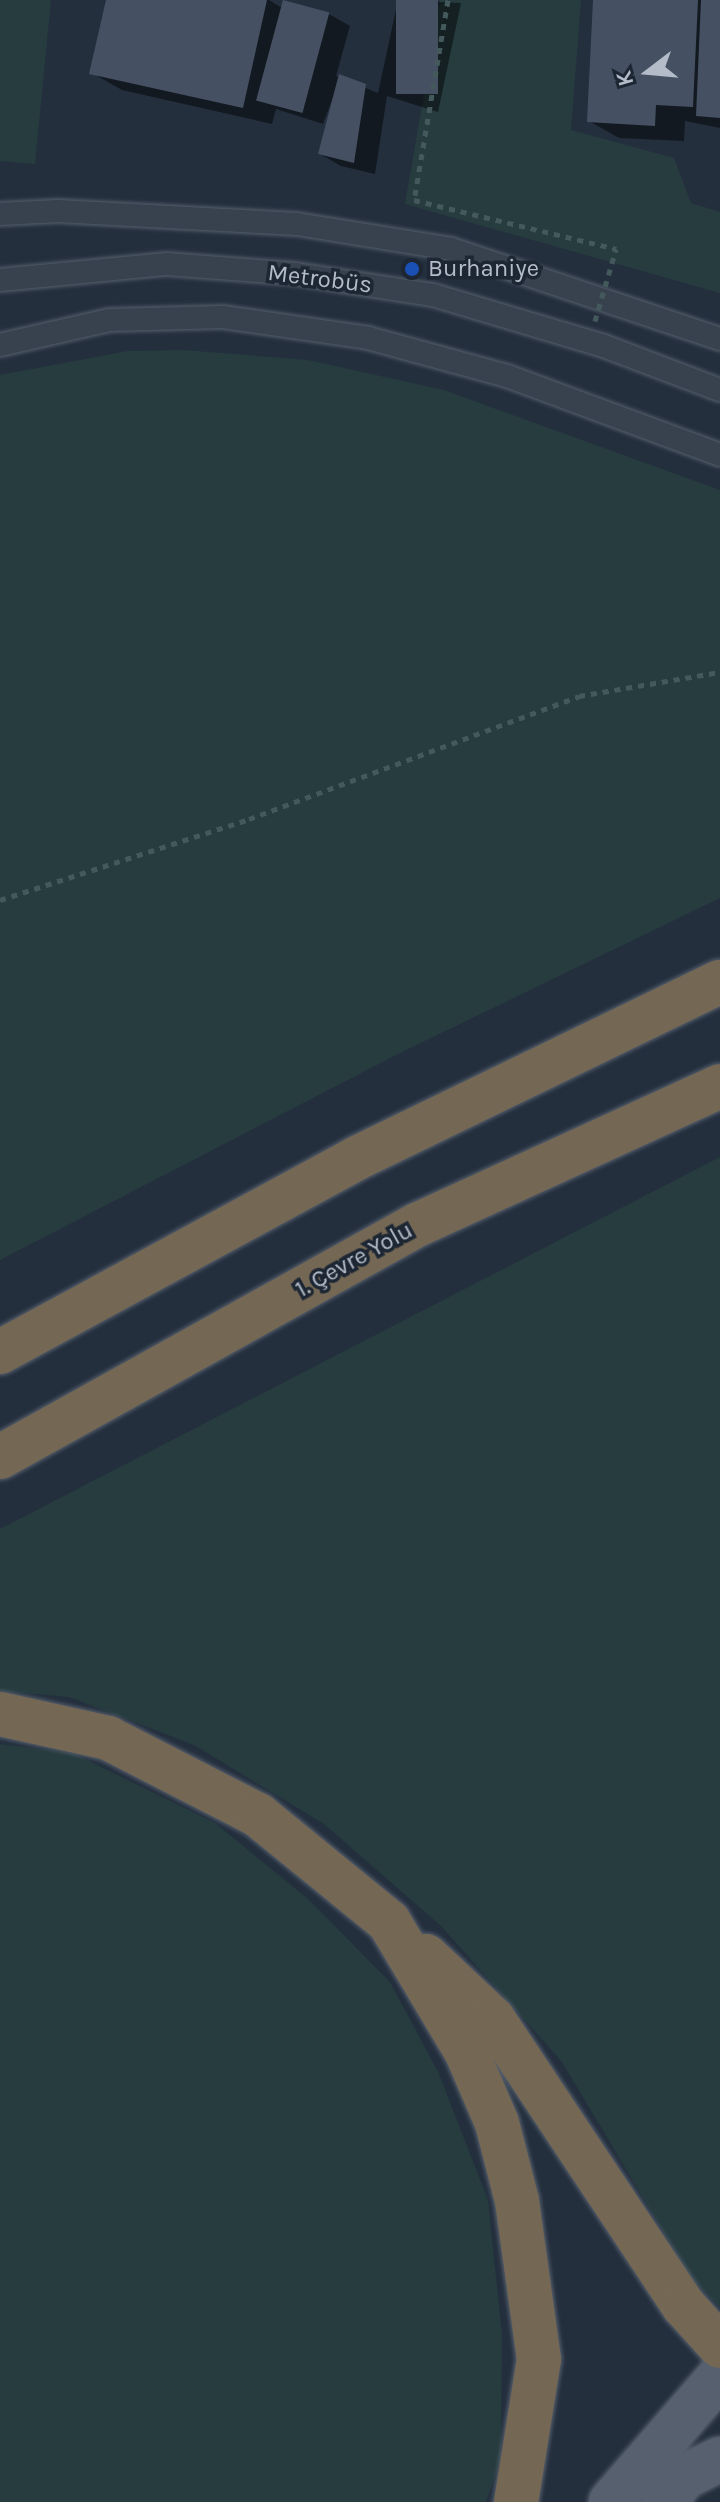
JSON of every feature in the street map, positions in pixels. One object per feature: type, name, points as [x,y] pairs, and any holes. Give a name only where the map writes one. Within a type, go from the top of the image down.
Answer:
[{"type":"highway","points":[[0,1352],[357,1158],[720,982]]},
{"type":"highway","name":"1. Çevre Yolu","points":[[0,1457],[419,1224],[720,1086]]},
{"type":"highway","points":[[0,1714],[108,1738],[258,1815],[389,1922],[493,2019],[684,2306],[720,2346]]},
{"type":"highway","points":[[389,1922],[467,2053],[497,2123],[517,2201],[539,2359],[516,2502]]},
{"type":"main road","points":[[611,2502],[720,2376]]},
{"type":"main road","points":[[665,2502],[684,2477],[720,2459]]},
{"type":"lane","name":"Metrobüs","points":[[0,214],[58,211],[297,224],[451,249],[720,339]]},
{"type":"lane","name":"Metrobüs","points":[[0,280],[167,264],[296,274],[418,292],[604,346],[720,390]]},
{"type":"lane","points":[[0,345],[109,320],[223,317],[368,338],[507,376],[720,455]]},
{"type":"path","points":[[448,0],[414,200],[616,249],[595,321]]},
{"type":"path","points":[[0,900],[249,819],[579,696],[720,672]]},
{"type":"green space","points":[[0,0],[51,0],[35,164],[0,161]]},
{"type":"green space","points":[[440,0],[581,0],[571,130],[674,158],[691,203],[720,212],[720,293],[405,204]]},
{"type":"green space","points":[[183,350],[308,360],[444,390],[720,490],[720,898],[396,1055],[0,1260],[0,375],[128,351]]},
{"type":"green space","points":[[720,1157],[720,2307],[692,2280],[562,2062],[441,1926],[324,1824],[194,1745],[69,1697],[0,1691],[0,1529]]},
{"type":"green space","points":[[0,1744],[73,1753],[215,1823],[308,1899],[390,1982],[439,2074],[488,2200],[502,2335],[501,2458],[486,2502],[0,2502]]},
{"type":"building","points":[[106,0],[267,0],[243,108],[89,74]]},
{"type":"building","points":[[283,0],[329,12],[302,113],[256,100]]},
{"type":"building","points":[[396,0],[438,0],[438,94],[396,94]]},
{"type":"building","points":[[593,0],[698,0],[693,107],[656,105],[655,126],[587,122]]},
{"type":"building","points":[[701,0],[720,0],[720,118],[696,116]]},
{"type":"building","points":[[339,74],[366,84],[354,163],[318,154]]},
{"type":"place","name":"Burhaniye","points":[[412,269]]}]
